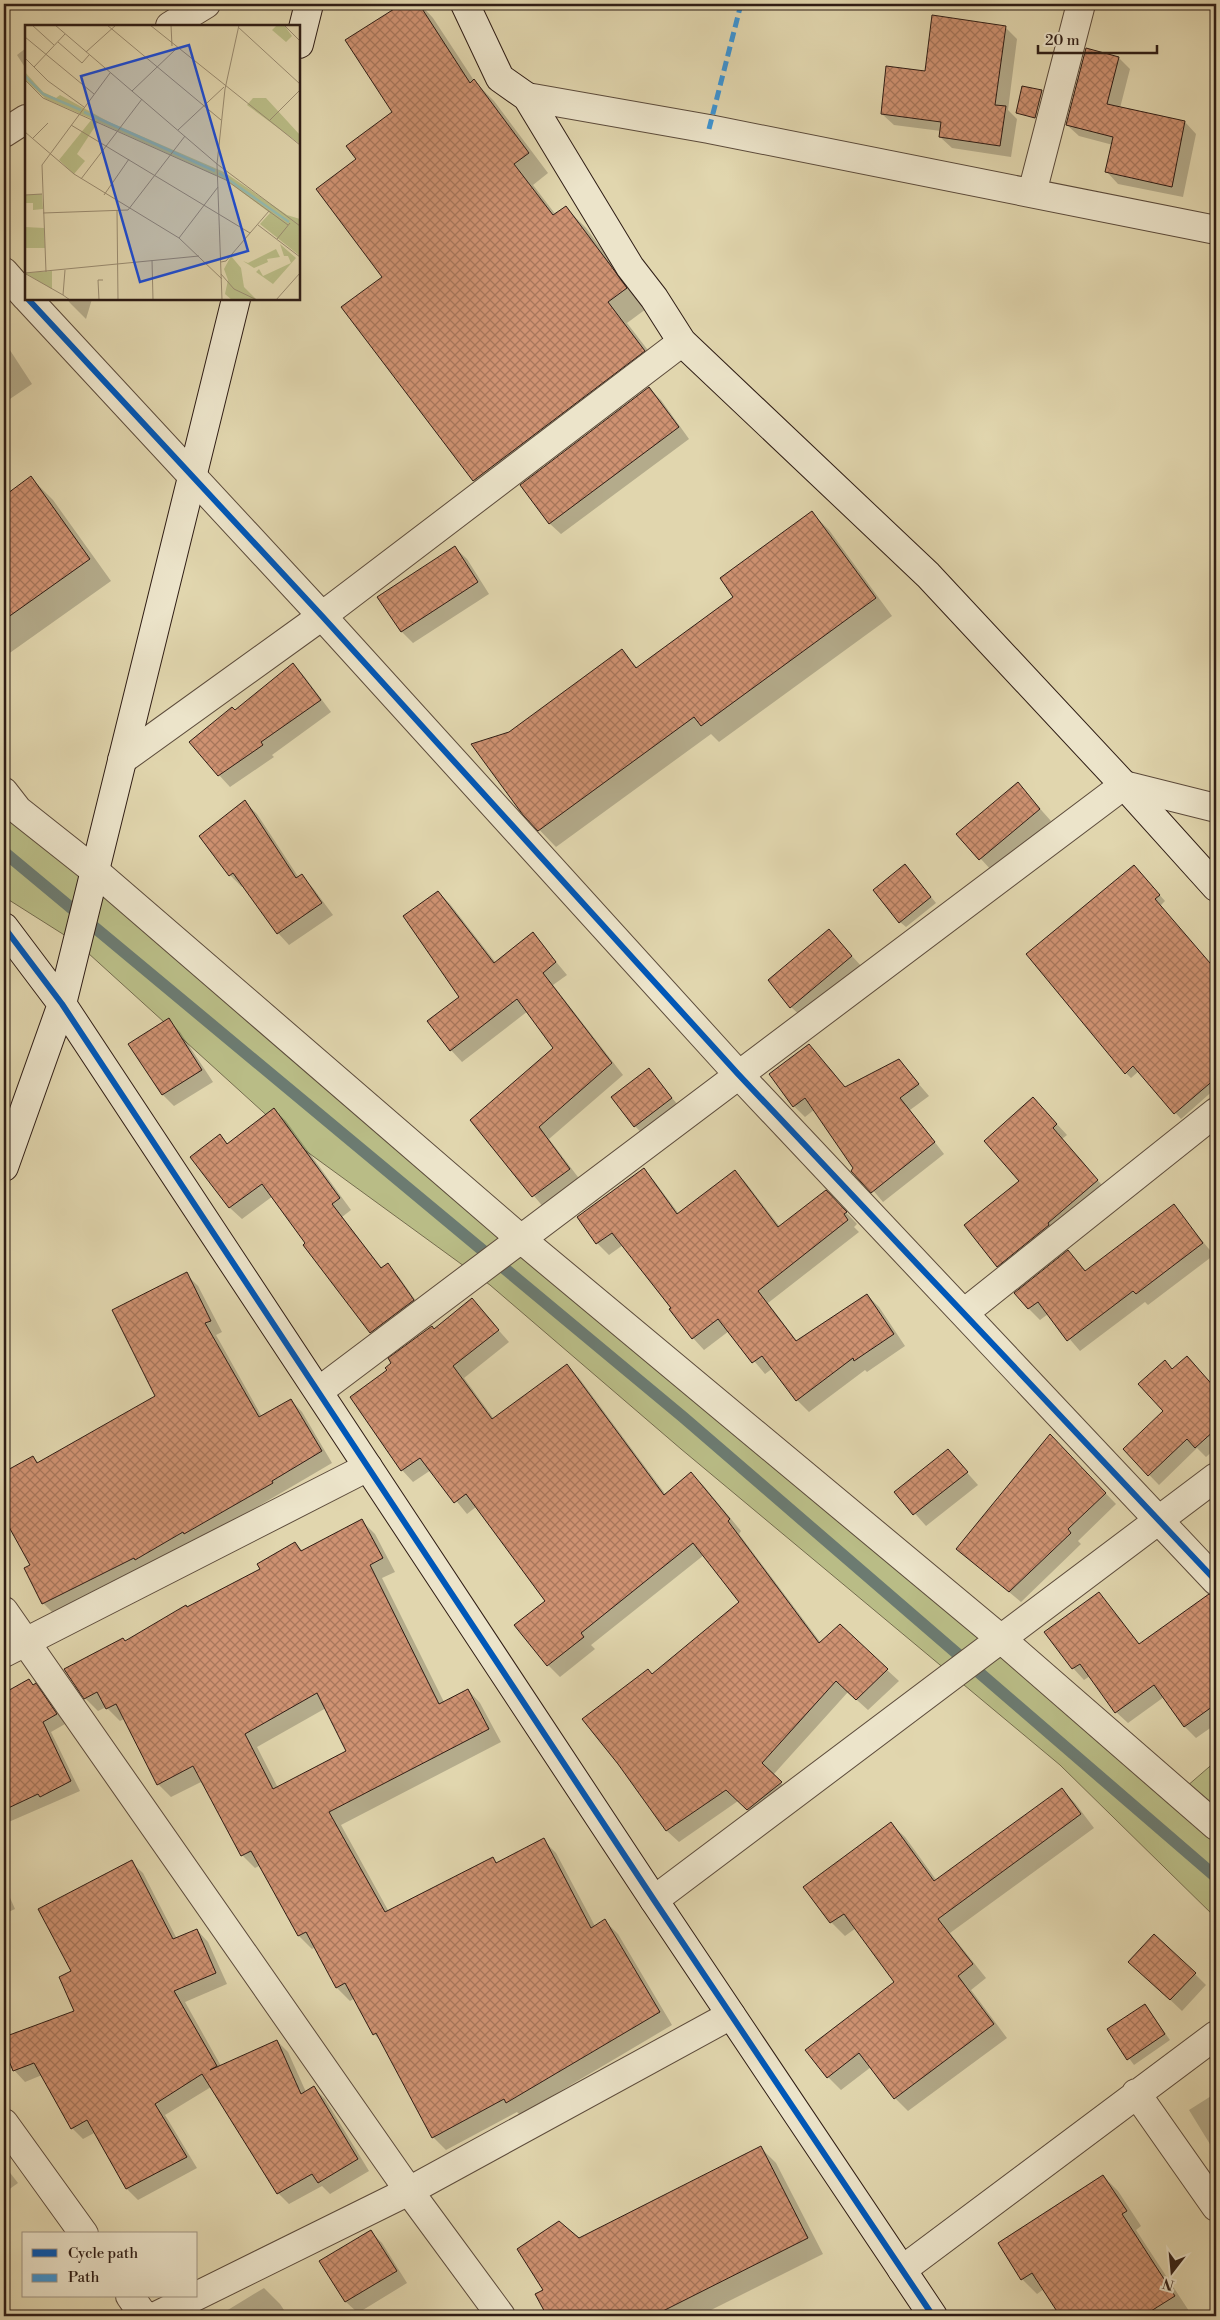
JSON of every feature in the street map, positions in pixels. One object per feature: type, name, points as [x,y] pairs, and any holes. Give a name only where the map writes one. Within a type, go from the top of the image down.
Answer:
[{"type":"street","points":[[172,25],[206,4]]},
{"type":"street","points":[[300,40],[309,4]]},
{"type":"street","points":[[465,4],[500,78],[527,96],[700,127],[1216,230]]},
{"type":"street","points":[[1032,193],[1081,4]]},
{"type":"street","points":[[527,96],[630,267],[654,298],[682,342],[928,575],[1124,785],[1216,887]]},
{"type":"street","points":[[4,133],[25,120]]},
{"type":"street","points":[[4,272],[25,296]]},
{"type":"street","points":[[29,300],[193,475],[738,1074],[1216,1581]]},
{"type":"street","points":[[4,1167],[62,1004],[236,300]]},
{"type":"street","points":[[122,760],[322,616],[682,342]]},
{"type":"street","points":[[1124,785],[1216,808]]},
{"type":"street","points":[[319,1392],[738,1074],[1124,785]]},
{"type":"street","points":[[4,792],[18,810],[95,871],[521,1239],[1000,1638],[1216,1826]]},
{"type":"street","points":[[4,927],[62,1004],[654,1900],[933,2316]]},
{"type":"street","points":[[964,1313],[1216,1112]]},
{"type":"street","points":[[14,1647],[368,1468]]},
{"type":"street","points":[[654,1900],[1216,1477]]},
{"type":"street","points":[[4,1611],[14,1647],[501,2316]]},
{"type":"street","points":[[198,2295],[409,2192],[731,2015]]},
{"type":"street","points":[[902,2270],[1216,2035]]},
{"type":"street","points":[[1136,2093],[1216,2207]]},
{"type":"street","points":[[4,2123],[83,2232]]},
{"type":"street","points":[[131,2298],[144,2316]]},
{"type":"street","points":[[156,2316],[193,2298]]},
{"type":"green space","points":[[4,792],[1179,1793],[1216,1761],[1216,1918],[1060,1765],[681,1449],[490,1285],[306,1151],[77,943],[9,900],[4,894]]},
{"type":"building","points":[[402,4],[419,4],[470,83],[474,79],[529,153],[514,164],[553,215],[566,206],[627,288],[608,302],[645,351],[473,481],[341,307],[382,277],[316,189],[356,159],[346,146],[392,112],[345,40]]},
{"type":"building","points":[[932,15],[1006,26],[995,105],[1006,106],[1000,146],[939,137],[941,122],[881,114],[886,66],[925,71]]},
{"type":"building","points":[[1086,48],[1119,57],[1107,104],[1185,121],[1172,187],[1105,172],[1113,137],[1066,125]]},
{"type":"building","points":[[1022,86],[1042,90],[1035,118],[1016,113]]},
{"type":"building","points":[[649,387],[679,427],[549,524],[520,485]]},
{"type":"building","points":[[31,476],[90,559],[4,620],[4,496]]},
{"type":"building","points":[[812,511],[876,598],[701,726],[694,717],[538,831],[523,815],[471,744],[509,732],[622,649],[636,668],[733,597],[720,578]]},
{"type":"building","points":[[455,546],[478,582],[401,632],[377,597]]},
{"type":"building","points":[[293,663],[321,700],[261,742],[263,745],[218,776],[189,742],[232,707],[235,710]]},
{"type":"building","points":[[1018,782],[1040,809],[979,860],[956,834]]},
{"type":"building","points":[[245,800],[296,878],[302,874],[322,903],[277,934],[233,873],[229,876],[199,836]]},
{"type":"building","points":[[905,864],[931,897],[899,923],[873,890]]},
{"type":"building","points":[[1134,865],[1160,895],[1155,899],[1216,970],[1216,1078],[1174,1114],[1133,1066],[1125,1074],[1026,954]]},
{"type":"building","points":[[438,891],[494,963],[533,932],[556,962],[543,973],[612,1063],[539,1127],[570,1169],[532,1197],[470,1120],[553,1048],[517,999],[450,1051],[427,1021],[459,997],[403,916]]},
{"type":"building","points":[[829,929],[852,956],[790,1008],[768,980]]},
{"type":"building","points":[[169,1018],[202,1070],[162,1095],[128,1044]]},
{"type":"building","points":[[809,1044],[845,1087],[899,1059],[919,1084],[900,1098],[935,1142],[871,1193],[851,1171],[853,1168],[805,1098],[793,1107],[769,1074]]},
{"type":"building","points":[[649,1068],[672,1098],[634,1127],[611,1097]]},
{"type":"building","points":[[1033,1097],[1057,1124],[1053,1128],[1098,1180],[1048,1223],[1049,1225],[997,1267],[964,1225],[1019,1181],[984,1141]]},
{"type":"building","points":[[274,1108],[340,1198],[332,1204],[381,1268],[388,1263],[414,1300],[370,1333],[303,1245],[305,1243],[262,1184],[229,1208],[190,1157],[220,1134],[227,1144]]},
{"type":"building","points":[[644,1168],[677,1214],[735,1170],[778,1227],[826,1190],[847,1212],[844,1214],[848,1220],[758,1291],[796,1341],[867,1294],[894,1334],[854,1361],[853,1358],[796,1401],[762,1356],[752,1363],[718,1319],[692,1339],[669,1309],[671,1308],[612,1233],[596,1244],[577,1217]]},
{"type":"building","points":[[1174,1204],[1203,1243],[1136,1294],[1133,1291],[1067,1341],[1038,1302],[1028,1309],[1014,1293],[1068,1250],[1085,1271]]},
{"type":"building","points":[[187,1272],[211,1321],[205,1323],[259,1417],[291,1399],[322,1451],[272,1481],[273,1483],[184,1534],[183,1532],[135,1560],[134,1558],[42,1604],[24,1568],[30,1565],[4,1518],[4,1472],[33,1456],[37,1463],[155,1396],[112,1310]]},
{"type":"building","points":[[472,1298],[499,1330],[453,1366],[492,1419],[567,1364],[664,1495],[691,1472],[730,1519],[728,1521],[819,1643],[840,1624],[888,1669],[856,1700],[836,1681],[762,1763],[782,1782],[747,1810],[726,1790],[666,1831],[618,1764],[582,1719],[648,1669],[652,1674],[739,1602],[693,1543],[581,1633],[584,1637],[547,1666],[514,1625],[545,1601],[466,1494],[454,1503],[420,1458],[401,1471],[350,1397],[387,1370],[385,1368],[391,1363],[388,1358],[432,1326],[434,1329]]},
{"type":"building","points":[[1187,1356],[1216,1389],[1216,1429],[1195,1448],[1187,1439],[1148,1476],[1123,1449],[1163,1411],[1138,1384],[1165,1360],[1172,1369]]},
{"type":"building","points":[[1050,1434],[1106,1493],[1068,1529],[1071,1533],[1009,1592],[956,1549]]},
{"type":"building","points":[[948,1449],[968,1472],[913,1515],[894,1492]]},
{"type":"building","points":[[362,1519],[383,1558],[370,1565],[439,1704],[468,1689],[489,1729],[329,1812],[385,1912],[493,1857],[496,1863],[544,1838],[591,1928],[605,1919],[660,2012],[506,2103],[504,2099],[432,2138],[376,2033],[373,2035],[345,1983],[336,1988],[306,1932],[298,1936],[251,1851],[241,1856],[193,1766],[157,1785],[116,1704],[106,1709],[97,1692],[84,1699],[64,1669],[123,1638],[125,1641],[186,1605],[187,1607],[260,1569],[257,1564],[295,1542],[301,1551]],"holes":[[[317,1693],[346,1751],[273,1789],[245,1734]]]},
{"type":"building","points":[[1099,1592],[1139,1644],[1209,1594],[1216,1596],[1216,1704],[1184,1727],[1154,1685],[1115,1713],[1080,1664],[1072,1669],[1044,1632]]},
{"type":"building","points":[[29,1679],[33,1685],[36,1683],[57,1714],[43,1722],[71,1781],[40,1797],[38,1794],[4,1810],[4,1693]]},
{"type":"building","points":[[1062,1788],[1081,1814],[938,1919],[973,1964],[958,1976],[994,2024],[894,2099],[859,2053],[827,2078],[805,2050],[894,1982],[844,1914],[830,1923],[803,1887],[891,1822],[934,1881]]},
{"type":"building","points":[[132,1860],[173,1939],[197,1929],[216,1973],[174,1991],[217,2066],[210,2070],[277,2040],[301,2094],[314,2086],[358,2159],[318,2183],[312,2174],[277,2194],[202,2074],[155,2104],[187,2157],[126,2189],[87,2120],[71,2129],[34,2063],[13,2071],[4,2048],[4,2037],[74,2011],[59,1977],[71,1971],[38,1909]]},
{"type":"building","points":[[1154,1934],[1196,1973],[1170,2000],[1128,1962]]},
{"type":"building","points":[[1145,2004],[1165,2034],[1127,2060],[1107,2029]]},
{"type":"building","points":[[761,2146],[808,2238],[653,2316],[547,2316],[535,2294],[543,2290],[517,2249],[559,2221],[579,2238]]},
{"type":"building","points":[[1103,2175],[1127,2211],[1122,2214],[1175,2296],[1143,2316],[1060,2316],[1032,2273],[1021,2280],[998,2243]]},
{"type":"building","points":[[371,2230],[397,2271],[345,2302],[319,2261]]},
{"type":"waterway","points":[[4,852],[683,1417],[1216,1877]]},
{"type":"marked path","points":[[709,129],[741,4]]},
{"type":"cycle path","points":[[29,300],[322,616],[738,1074],[1216,1581]]},
{"type":"cycle path","points":[[4,927],[62,1004],[654,1900],[933,2316]]}]
